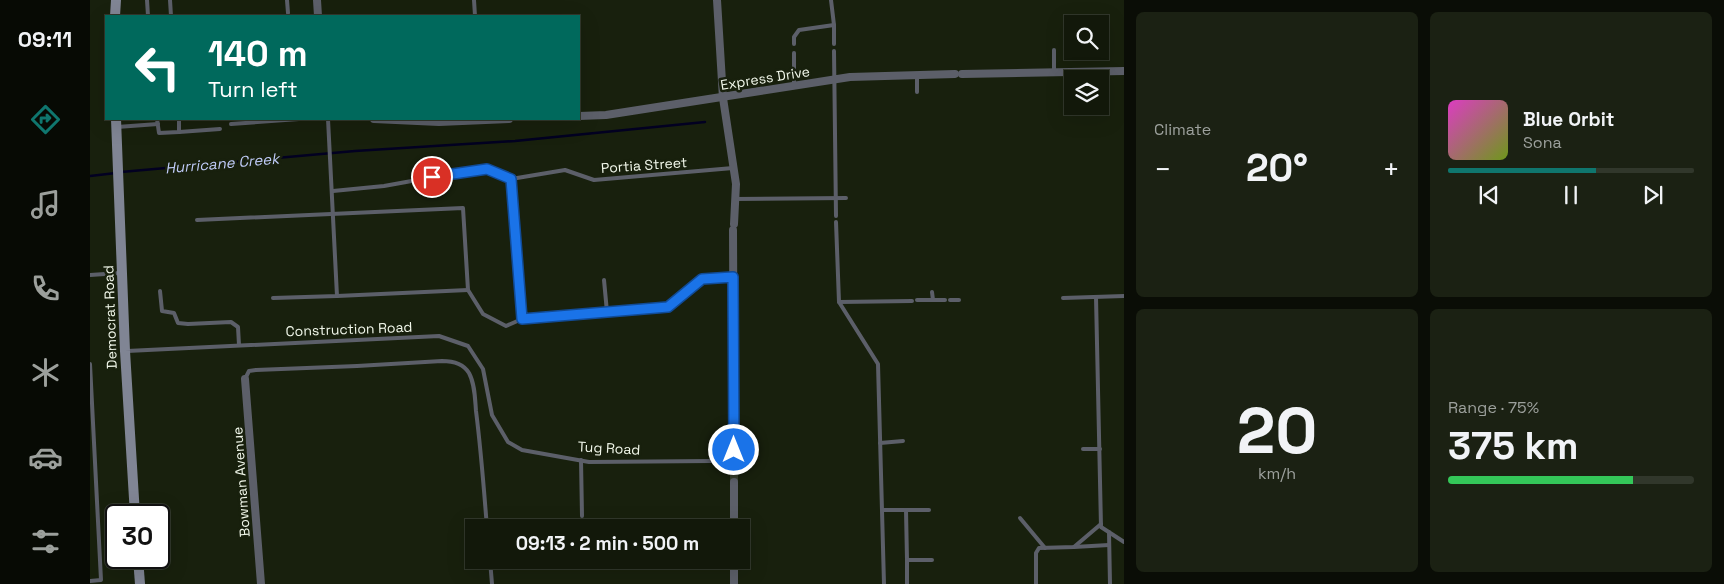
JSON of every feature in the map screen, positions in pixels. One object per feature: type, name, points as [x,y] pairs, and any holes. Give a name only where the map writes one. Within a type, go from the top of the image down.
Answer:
[{"type":"main road","points":[[115,15],[116,0]]},
{"type":"main road","name":"Democrat Road","points":[[117,123],[125,351],[134,504]]},
{"type":"main road","points":[[139,569],[140,584]]},
{"type":"street","points":[[316,0],[318,15]]},
{"type":"street","points":[[717,0],[723,98],[736,184],[734,198],[733,277],[734,450]]},
{"type":"street","name":"Express Drive","points":[[1109,73],[1124,71]]},
{"type":"street","name":"Express Drive","points":[[580,116],[606,115],[850,77],[1064,73]]},
{"type":"street","points":[[396,120],[439,122],[469,120]]},
{"type":"street","name":"Bowman Avenue","points":[[245,379],[261,584]]},
{"type":"street","points":[[734,482],[734,519]]},
{"type":"street","points":[[734,569],[734,584]]},
{"type":"lane","points":[[147,0],[148,15]]},
{"type":"lane","points":[[170,0],[171,15]]},
{"type":"lane","points":[[287,0],[288,13]]},
{"type":"lane","points":[[474,0],[475,15]]},
{"type":"lane","points":[[831,0],[834,44]]},
{"type":"lane","points":[[794,44],[794,38],[799,30],[834,25]]},
{"type":"lane","points":[[1054,50],[1054,72]]},
{"type":"lane","points":[[834,51],[836,216]]},
{"type":"lane","points":[[794,53],[794,86]]},
{"type":"lane","points":[[917,76],[917,92]]},
{"type":"lane","points":[[178,120],[179,132]]},
{"type":"lane","points":[[231,124],[285,120]]},
{"type":"lane","points":[[328,120],[338,296]]},
{"type":"lane","points":[[117,123],[157,121],[158,133],[220,129]]},
{"type":"lane","name":"Portia Street","points":[[511,179],[566,170],[594,180],[734,168]]},
{"type":"lane","points":[[332,191],[384,186],[487,169],[511,179],[522,319]]},
{"type":"lane","points":[[734,198],[846,198]]},
{"type":"lane","points":[[197,220],[463,208],[468,290],[483,314],[506,326],[522,319],[668,307],[702,279],[733,277]]},
{"type":"lane","points":[[836,222],[839,302],[878,364],[884,584]]},
{"type":"lane","points":[[90,275],[122,273]]},
{"type":"lane","points":[[604,280],[607,312]]},
{"type":"lane","points":[[273,298],[468,290]]},
{"type":"lane","points":[[160,291],[162,311],[174,314],[178,323],[232,322],[238,327],[238,345]]},
{"type":"lane","points":[[932,292],[932,300]]},
{"type":"lane","points":[[1063,298],[1124,296]]},
{"type":"lane","points":[[1096,297],[1101,527],[1124,542]]},
{"type":"lane","points":[[839,302],[959,300]]},
{"type":"lane","name":"Construction Road","points":[[125,351],[439,336],[468,346],[483,369],[492,415],[508,442]]},
{"type":"lane","points":[[245,379],[249,371],[256,370],[453,361],[462,366],[469,372],[473,384],[486,519]]},
{"type":"lane","points":[[90,364],[101,580],[90,581]]},
{"type":"lane","name":"Tug Road","points":[[508,442],[522,450],[601,462],[712,461]]},
{"type":"lane","points":[[880,443],[903,442]]},
{"type":"lane","points":[[1082,449],[1100,449]]},
{"type":"lane","points":[[581,460],[582,516]]},
{"type":"lane","points":[[882,510],[929,510]]},
{"type":"lane","points":[[906,510],[907,584]]},
{"type":"lane","points":[[1020,518],[1044,548]]},
{"type":"lane","points":[[1074,546],[1101,524]]},
{"type":"lane","points":[[1109,532],[1110,584]]},
{"type":"lane","points":[[1036,584],[1036,553],[1039,548],[1109,546]]},
{"type":"lane","points":[[907,560],[932,560]]},
{"type":"lane","points":[[491,569],[492,584]]},
{"type":"waterway","points":[[121,172],[355,151],[515,141],[705,122]]},
{"type":"waterway","name":"Hurricane Creek","points":[[90,176],[116,173]]},
{"type":"tunnel","points":[[734,450],[734,482]]},
{"type":"route","points":[[432,177],[487,169],[511,179],[522,319],[668,307],[702,279],[733,277],[734,450]]}]
